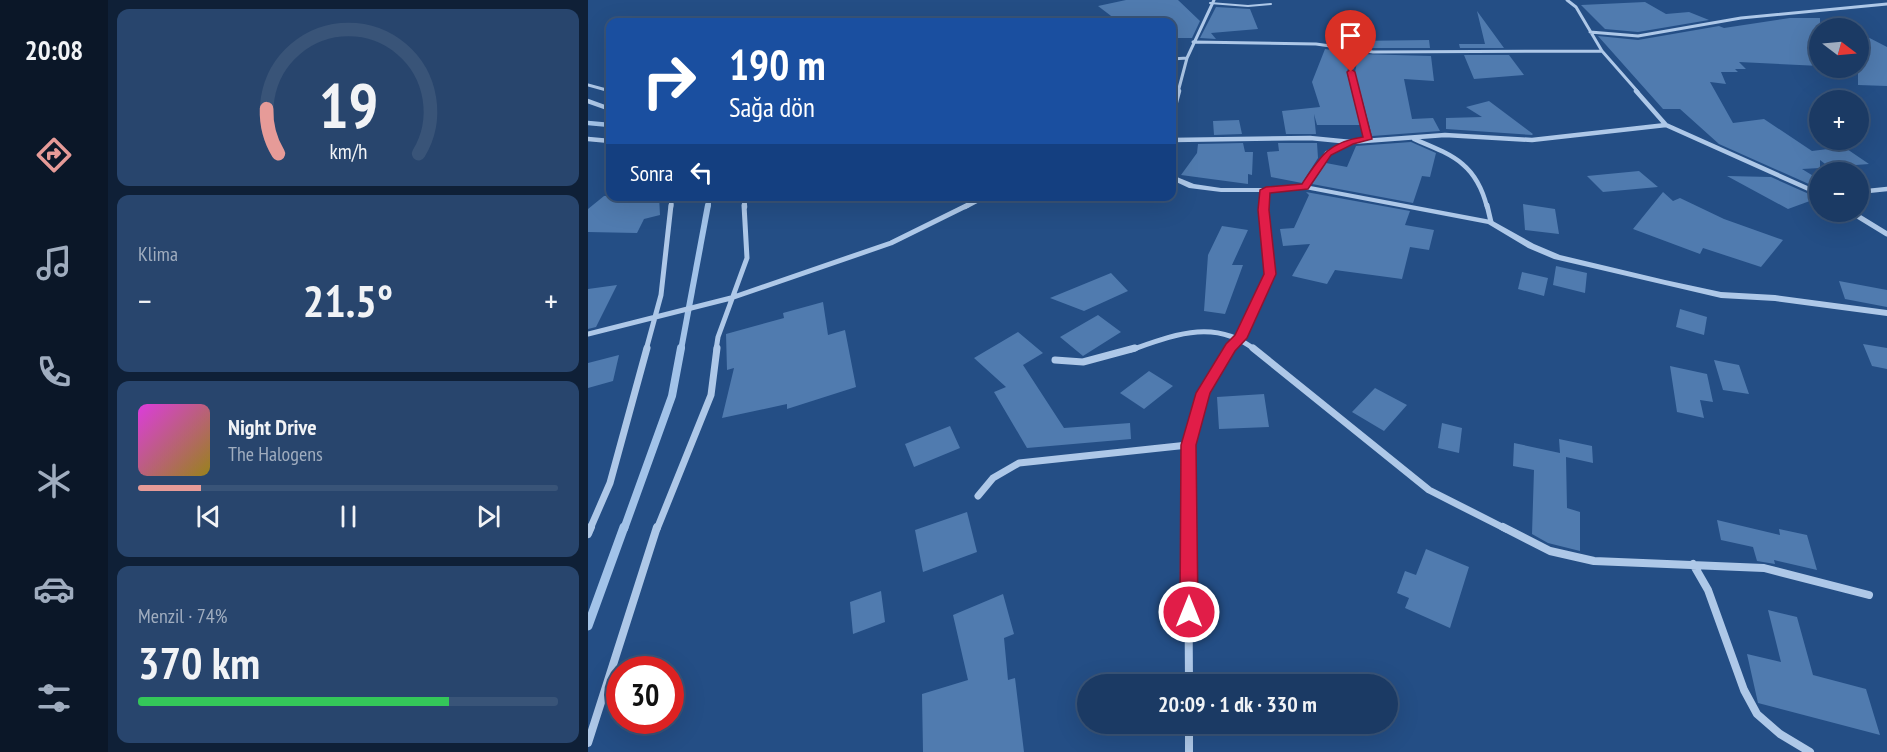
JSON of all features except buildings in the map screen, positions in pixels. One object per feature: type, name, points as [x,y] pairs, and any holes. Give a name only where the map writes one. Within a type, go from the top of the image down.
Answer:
[{"type":"street","points":[[1568,0],[1576,7],[1602,51],[1666,125],[1809,189]]},
{"type":"street","points":[[1176,101],[1187,58],[1212,2]]},
{"type":"street","points":[[1590,32],[1638,36],[1741,18],[1887,4]]},
{"type":"street","points":[[1193,42],[1316,44],[1373,52],[1602,51]]},
{"type":"street","points":[[1356,50],[1351,72],[1368,139]]},
{"type":"street","points":[[1176,59],[1187,58]]},
{"type":"street","points":[[588,85],[606,90]]},
{"type":"street","points":[[588,101],[606,108]]},
{"type":"street","points":[[1305,187],[1328,153],[1351,142],[1368,139],[1414,139],[1464,135],[1532,140],[1666,125]]},
{"type":"street","points":[[1176,140],[1310,138],[1351,142]]},
{"type":"street","points":[[588,139],[606,141]]},
{"type":"street","points":[[1414,139],[1448,153],[1471,168],[1484,189],[1491,222]]},
{"type":"street","points":[[1176,179],[1192,186],[1266,190],[1305,187],[1491,222],[1530,246],[1557,257],[1665,283],[1721,295],[1775,298],[1887,313]]},
{"type":"street","points":[[1869,191],[1887,189]]},
{"type":"street","points":[[1189,674],[1188,445],[1203,393],[1230,347],[1240,338],[1270,274],[1264,210],[1266,190]]},
{"type":"street","points":[[588,534],[610,483],[652,320],[661,295],[671,201]]},
{"type":"street","points":[[588,743],[649,548],[711,395],[718,338],[747,258],[744,201]]},
{"type":"street","points":[[588,334],[652,320],[731,298],[891,243],[976,201]]},
{"type":"street","points":[[1867,222],[1887,234]]},
{"type":"street","points":[[1055,360],[1086,362],[1159,340],[1199,332],[1227,332],[1240,338],[1429,490],[1510,533],[1550,551],[1594,561],[1764,568],[1869,595]]},
{"type":"street","points":[[978,496],[993,478],[1019,463],[1188,445]]},
{"type":"street","points":[[1693,564],[1708,590],[1744,690],[1757,714],[1780,734],[1810,752]]},
{"type":"street","points":[[1189,734],[1190,752]]},
{"type":"lane","points":[[1212,2],[1248,6],[1271,4]]},
{"type":"waterway","points":[[588,123],[606,125]]},
{"type":"waterway","points":[[708,207],[709,201]]},
{"type":"waterway","points":[[681,350],[708,205]]},
{"type":"waterway","points":[[624,529],[672,396],[681,348]]},
{"type":"waterway","points":[[588,626],[624,527]]},
{"type":"route","points":[[1189,612],[1188,445],[1203,393],[1230,347],[1240,338],[1270,274],[1264,210],[1266,190],[1305,187],[1328,153],[1351,142],[1368,139],[1351,72]]}]
